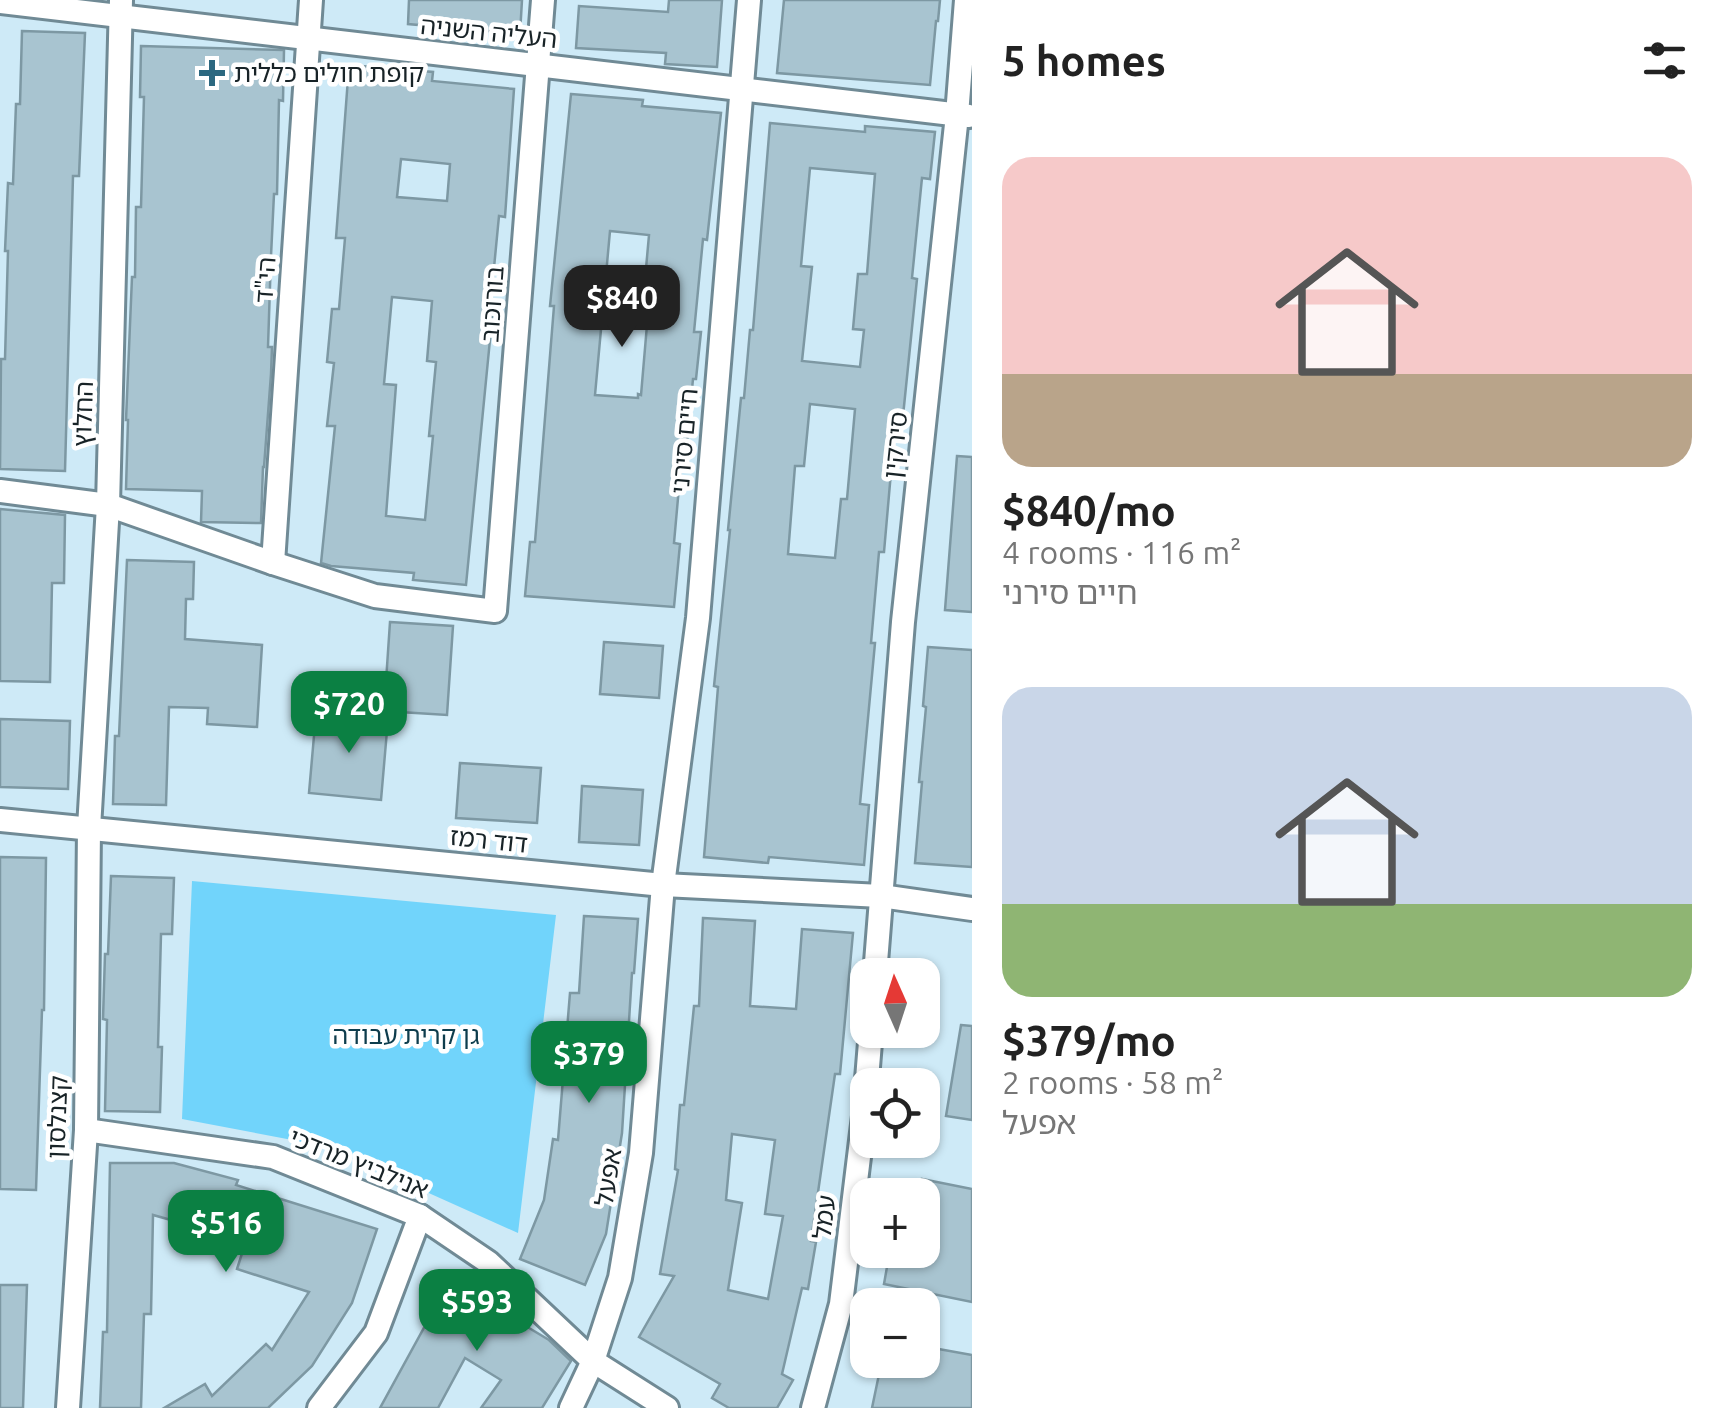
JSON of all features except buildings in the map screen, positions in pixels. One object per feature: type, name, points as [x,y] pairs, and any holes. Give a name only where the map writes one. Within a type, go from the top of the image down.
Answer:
[{"type":"street","name":"הי\"ד","points":[[274,563],[311,0]]},
{"type":"street","name":"בורוכוב","points":[[274,563],[375,596],[495,612],[543,0]]},
{"type":"street","name":"חיים סירני","points":[[663,885],[698,618],[749,0]]},
{"type":"street","name":"סירקין","points":[[881,896],[904,622],[965,116],[966,0]]},
{"type":"street","name":"העליה השניה","points":[[0,2],[121,8],[309,40],[965,116]]},
{"type":"street","name":"החלוץ","points":[[89,828],[108,505],[121,8]]},
{"type":"street","points":[[0,491],[108,505],[274,563]]},
{"type":"street","name":"דוד רמז","points":[[0,820],[663,885],[881,896],[972,909]]},
{"type":"street","name":"קצנלסון","points":[[68,1408],[86,1130],[89,828]]},
{"type":"street","name":"אפעל","points":[[571,1408],[592,1361],[620,1278],[641,1153],[663,885]]},
{"type":"street","points":[[876,958],[881,896]]},
{"type":"street","name":"עמל","points":[[813,1408],[841,1304],[870,1048]]},
{"type":"street","name":"אנילביץ מרדכי","points":[[86,1130],[273,1157],[420,1216],[488,1262],[592,1361],[667,1408]]},
{"type":"street","points":[[319,1408],[376,1333],[420,1216]]},
{"type":"green space","name":"גן קרית עבודה","points":[[192,881],[556,915],[518,1233],[324,1146],[182,1119]]},
{"type":"place","name":"קופת חולים כללית","points":[[212,73]]}]
